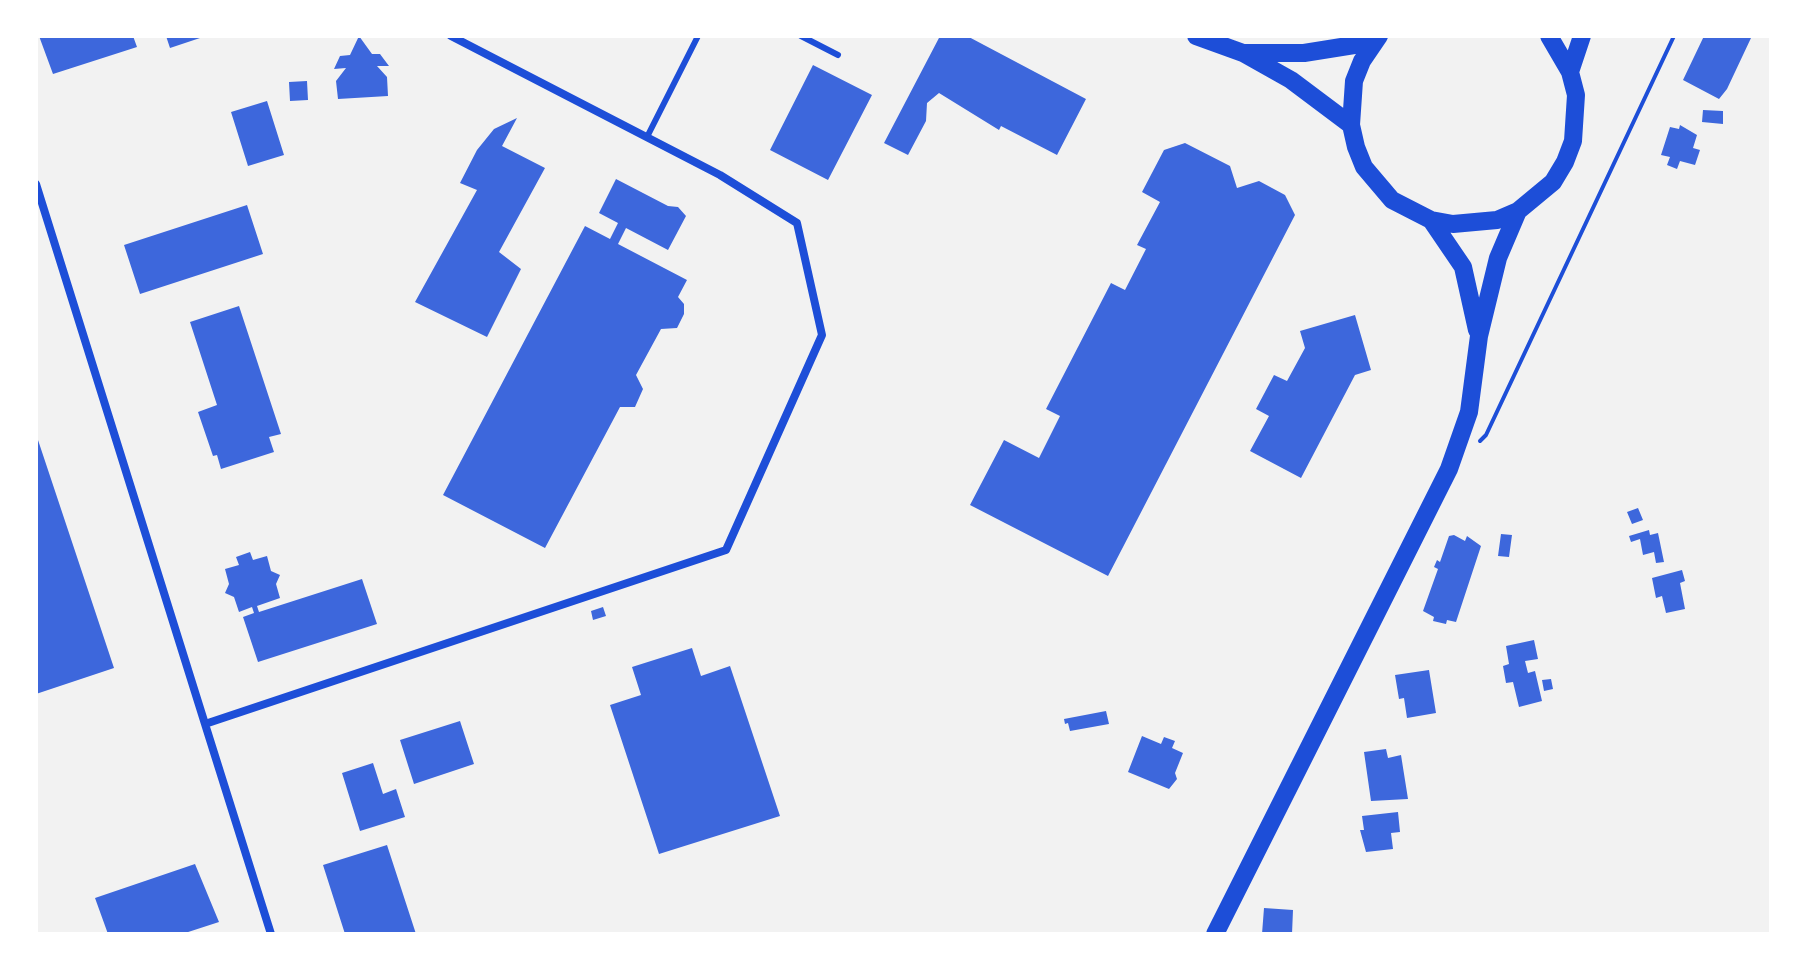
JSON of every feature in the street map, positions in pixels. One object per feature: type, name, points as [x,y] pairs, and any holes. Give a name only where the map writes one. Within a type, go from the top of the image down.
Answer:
[{"type":"main road","points":[[1196,36],[1243,53],[1316,96],[1351,125]]},
{"type":"main road","points":[[1376,39],[1354,81],[1351,125],[1364,167],[1377,185],[1401,206],[1431,220],[1475,224],[1518,211],[1553,182],[1569,151],[1577,118],[1570,72],[1549,36]]},
{"type":"main road","points":[[1570,72],[1582,36]]},
{"type":"main road","points":[[1243,53],[1304,53],[1376,39]]},
{"type":"main road","points":[[1215,934],[1449,469],[1469,412],[1479,336],[1498,258],[1518,211]]},
{"type":"main road","points":[[1431,220],[1463,267],[1479,336]]},
{"type":"street","points":[[205,724],[726,550],[822,335],[797,223],[720,175],[451,36]]},
{"type":"street","points":[[36,184],[271,934]]},
{"type":"lane","points":[[647,137],[698,36]]},
{"type":"lane","points":[[801,36],[838,55]]},
{"type":"path","points":[[1477,444],[1486,435],[1674,36]]},
{"type":"building","points":[[39,36],[133,36],[137,47],[53,74]]},
{"type":"building","points":[[166,36],[203,36],[203,37],[170,48]]},
{"type":"building","points":[[359,36],[372,54],[380,54],[389,66],[377,66],[387,77],[388,96],[338,99],[336,81],[346,68],[334,69],[340,56],[350,55]]},
{"type":"building","points":[[940,36],[967,36],[1086,99],[1057,155],[1001,126],[999,130],[939,93],[927,103],[926,121],[908,155],[884,143]]},
{"type":"building","points":[[1704,36],[1751,38],[1727,89],[1719,99],[1683,80]]},
{"type":"building","points":[[813,65],[872,95],[828,180],[770,150]]},
{"type":"building","points":[[307,81],[308,100],[290,101],[289,82]]},
{"type":"building","points":[[267,101],[284,155],[248,166],[231,112]]},
{"type":"building","points":[[1703,110],[1723,111],[1723,124],[1702,122]]},
{"type":"building","points":[[517,118],[502,146],[545,168],[499,252],[521,269],[487,337],[415,302],[477,190],[460,183],[477,150],[494,129]]},
{"type":"building","points":[[1680,125],[1697,135],[1693,148],[1700,150],[1695,165],[1680,161],[1677,169],[1667,165],[1670,157],[1661,155],[1670,127],[1679,129]]},
{"type":"building","points":[[1185,143],[1230,166],[1237,188],[1259,181],[1285,195],[1295,215],[1108,576],[970,505],[1004,440],[1039,458],[1060,416],[1046,409],[1111,283],[1125,290],[1146,249],[1137,245],[1160,202],[1142,192],[1164,150]]},
{"type":"building","points":[[616,179],[668,206],[678,207],[686,216],[668,250],[626,228],[618,244],[687,280],[678,297],[684,304],[684,314],[677,328],[661,329],[636,375],[643,389],[635,407],[620,407],[545,548],[443,495],[585,226],[610,239],[618,223],[599,213]]},
{"type":"building","points":[[247,205],[263,254],[140,294],[124,245]]},
{"type":"building","points":[[239,306],[281,434],[269,437],[274,452],[221,469],[217,455],[213,456],[198,412],[217,405],[190,322]]},
{"type":"building","points":[[1355,315],[1371,370],[1355,375],[1301,478],[1250,451],[1269,416],[1256,409],[1274,375],[1287,381],[1305,348],[1300,331]]},
{"type":"building","points":[[36,434],[114,668],[36,694]]},
{"type":"building","points":[[1638,508],[1643,520],[1632,524],[1627,512]]},
{"type":"building","points":[[1649,530],[1650,535],[1658,533],[1664,562],[1656,563],[1654,552],[1643,555],[1640,539],[1631,542],[1629,536]]},
{"type":"building","points":[[1501,534],[1512,535],[1509,557],[1498,556]]},
{"type":"building","points":[[1454,535],[1465,541],[1467,536],[1481,546],[1456,622],[1447,620],[1446,624],[1433,621],[1434,617],[1423,611],[1438,569],[1434,567],[1437,560],[1440,562],[1449,536]]},
{"type":"building","points":[[250,552],[253,560],[267,556],[271,571],[280,575],[276,584],[280,598],[257,606],[259,612],[362,579],[377,624],[258,662],[243,617],[254,613],[252,607],[239,612],[234,597],[225,593],[229,584],[225,569],[239,565],[236,557]]},
{"type":"building","points":[[1682,570],[1685,581],[1680,583],[1685,609],[1666,613],[1662,596],[1656,598],[1652,578]]},
{"type":"building","points":[[603,607],[606,616],[593,620],[591,611]]},
{"type":"building","points":[[1534,640],[1538,659],[1525,661],[1528,673],[1535,671],[1542,701],[1519,707],[1513,682],[1506,683],[1503,666],[1509,664],[1506,646]]},
{"type":"building","points":[[692,648],[701,676],[730,666],[780,816],[659,854],[610,705],[641,695],[632,667]]},
{"type":"building","points":[[1429,670],[1436,713],[1407,718],[1404,698],[1399,699],[1395,675]]},
{"type":"building","points":[[1551,679],[1553,689],[1544,691],[1542,680]]},
{"type":"building","points":[[1106,711],[1109,724],[1070,731],[1068,723],[1065,724],[1064,719]]},
{"type":"building","points":[[460,721],[474,764],[414,784],[400,740]]},
{"type":"building","points":[[1142,736],[1161,744],[1164,737],[1175,741],[1172,748],[1183,753],[1175,773],[1177,779],[1169,789],[1128,772]]},
{"type":"building","points":[[1386,749],[1388,758],[1401,755],[1408,799],[1371,801],[1364,752]]},
{"type":"building","points":[[373,763],[383,794],[396,789],[405,817],[360,831],[342,773]]},
{"type":"building","points":[[1398,812],[1400,832],[1391,833],[1393,849],[1366,852],[1360,830],[1364,830],[1362,816]]},
{"type":"building","points":[[387,845],[416,934],[345,934],[323,865]]},
{"type":"building","points":[[195,864],[219,922],[182,934],[108,934],[95,898]]},
{"type":"building","points":[[1264,908],[1293,910],[1292,934],[1262,934]]}]
